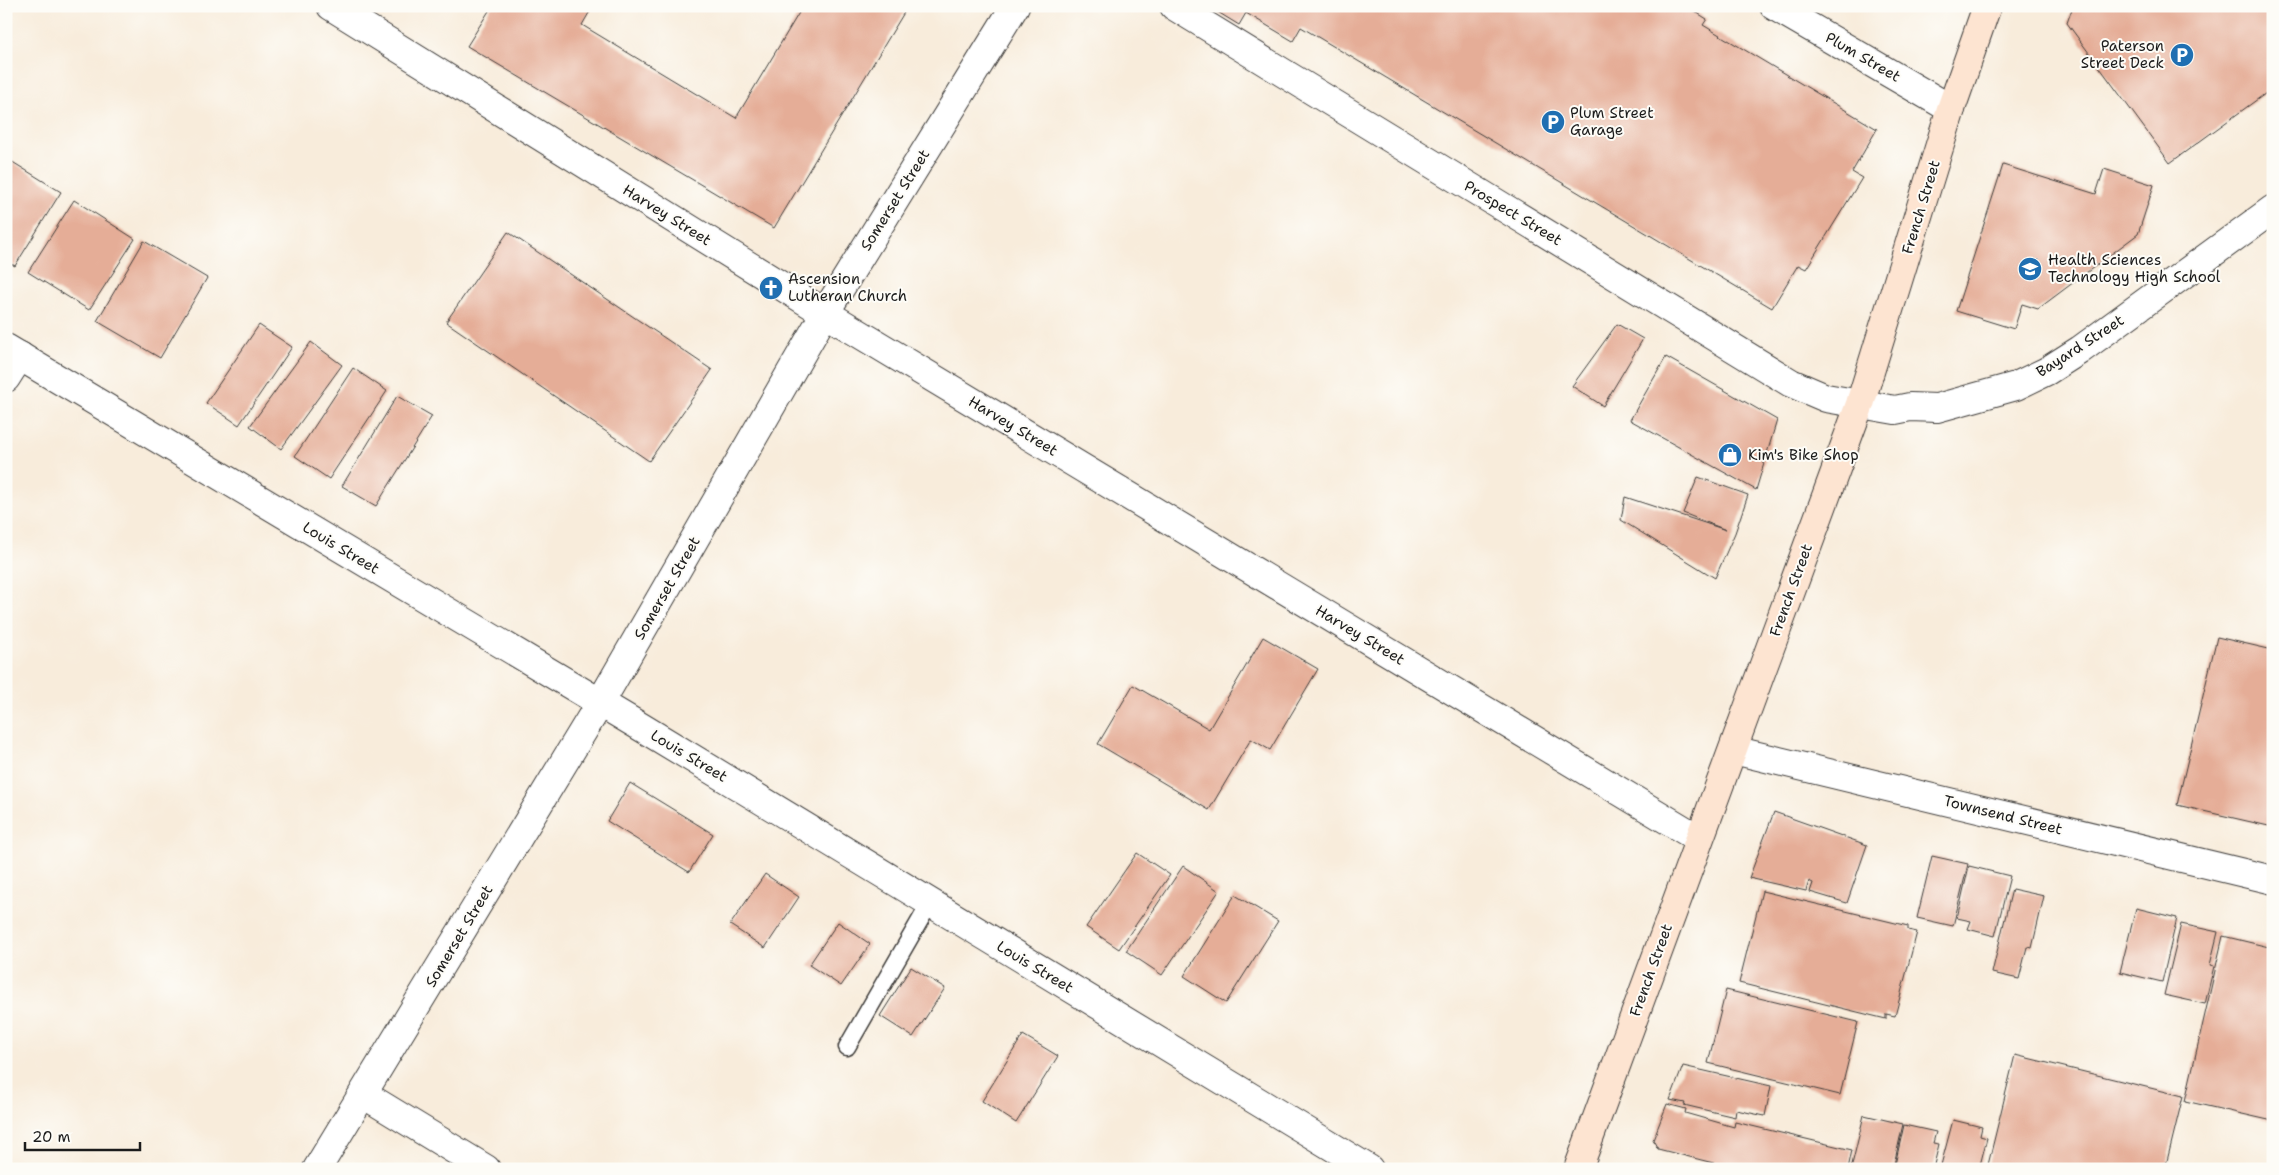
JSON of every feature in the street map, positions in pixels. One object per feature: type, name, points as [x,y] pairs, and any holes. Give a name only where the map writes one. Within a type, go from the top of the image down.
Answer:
[{"type":"main road","name":"French Street","points":[[1578,1169],[1860,404],[1952,109],[1988,6]]},
{"type":"street","name":"Harvey Street","points":[[331,6],[825,313],[1699,839]]},
{"type":"street","name":"Somerset Street","points":[[317,1169],[600,703],[825,313],[1015,6]]},
{"type":"street","name":"Prospect Street","points":[[1174,6],[1791,383],[1826,398],[1860,404]]},
{"type":"street","name":"Plum Street","points":[[1774,6],[1952,109]]},
{"type":"street","name":"Bayard Street","points":[[1860,404],[1895,410],[1910,407],[1937,408],[2016,386],[2046,371],[2080,350],[2273,209]]},
{"type":"street","name":"Louis Street","points":[[11,361],[600,703],[1369,1169]]},
{"type":"street","name":"Townsend Street","points":[[1732,750],[2273,880]]},
{"type":"street","points":[[363,1094],[486,1169]]},
{"type":"lane","points":[[847,1048],[930,903]]},
{"type":"building","points":[[492,6],[593,6],[582,25],[736,118],[803,6],[908,6],[774,228],[467,46]]},
{"type":"building","points":[[1208,6],[1686,6],[1707,19],[1703,25],[1877,129],[1852,172],[1862,178],[1806,269],[1798,265],[1772,308],[1301,27],[1293,41],[1246,13],[1239,25]]},
{"type":"building","name":"Paterson Street Deck","points":[[2073,6],[2273,6],[2273,88],[2170,163],[2067,23]]},
{"type":"building","points":[[6,158],[61,192],[15,266],[6,261]]},
{"type":"building","name":"Health Sciences Technology High School","points":[[2003,165],[2096,194],[2104,169],[2154,185],[2138,234],[2038,309],[2022,304],[2014,329],[1956,311]]},
{"type":"building","points":[[74,200],[135,239],[89,310],[28,272]]},
{"type":"building","points":[[508,232],[712,370],[649,461],[446,322]]},
{"type":"building","points":[[144,241],[207,278],[160,358],[97,321]]},
{"type":"building","points":[[1617,324],[1643,339],[1603,406],[1572,386]]},
{"type":"building","points":[[259,325],[292,347],[239,425],[206,403]]},
{"type":"building","points":[[311,342],[342,365],[281,449],[250,426]]},
{"type":"building","name":"Kim's Bike Shop","points":[[1666,357],[1777,420],[1756,490],[1630,420]]},
{"type":"building","points":[[353,368],[387,391],[329,479],[295,456]]},
{"type":"building","points":[[397,396],[432,416],[376,506],[342,486]]},
{"type":"building","points":[[1698,477],[1748,495],[1735,533],[1715,578],[1621,520],[1625,497],[1726,530],[1683,513]]},
{"type":"building","points":[[1263,637],[1318,669],[1270,750],[1251,739],[1209,810],[1098,744],[1133,685],[1209,729]]},
{"type":"building","points":[[2217,637],[2273,650],[2273,827],[2177,805]]},
{"type":"building","points":[[630,783],[713,834],[689,872],[607,821]]},
{"type":"building","points":[[1774,812],[1867,845],[1847,903],[1810,892],[1813,883],[1809,881],[1806,891],[1749,878]]},
{"type":"building","points":[[1137,853],[1170,875],[1119,949],[1086,927]]},
{"type":"building","points":[[1932,856],[1968,864],[1953,926],[1917,918]]},
{"type":"building","points":[[1183,866],[1219,891],[1162,975],[1126,951]]},
{"type":"building","points":[[1969,866],[2010,876],[1995,936],[1968,929],[1971,921],[1957,918]]},
{"type":"building","points":[[765,874],[799,897],[765,948],[730,925]]},
{"type":"building","points":[[2012,889],[2044,896],[2032,948],[2027,947],[2019,979],[1992,973]]},
{"type":"building","points":[[1762,891],[1908,926],[1908,930],[1917,932],[1895,1016],[1886,1014],[1886,1019],[1739,983]]},
{"type":"building","points":[[1235,895],[1278,921],[1226,1003],[1184,976]]},
{"type":"building","points":[[2136,908],[2177,918],[2162,982],[2120,972]]},
{"type":"building","points":[[838,922],[870,944],[841,986],[809,965]]},
{"type":"building","points":[[2181,924],[2218,932],[2210,965],[2214,966],[2205,1004],[2164,995]]},
{"type":"building","points":[[2223,936],[2273,948],[2273,1121],[2185,1101]]},
{"type":"building","points":[[911,967],[945,988],[913,1037],[880,1016]]},
{"type":"building","points":[[1726,990],[1858,1022],[1840,1095],[1708,1063]]},
{"type":"building","points":[[1023,1035],[1058,1056],[1016,1123],[982,1101]]},
{"type":"building","points":[[2015,1055],[2183,1096],[2165,1169],[1987,1169]]},
{"type":"building","points":[[1683,1066],[1771,1086],[1765,1116],[1736,1110],[1735,1117],[1670,1100]]},
{"type":"building","points":[[1667,1104],[1686,1109],[1685,1113],[1734,1127],[1735,1122],[1852,1150],[1848,1169],[1737,1169],[1658,1149],[1653,1140]]},
{"type":"building","points":[[1864,1115],[1903,1124],[1893,1169],[1851,1169]]},
{"type":"building","points":[[1953,1120],[1982,1127],[1980,1136],[1987,1138],[1979,1169],[1940,1169]]},
{"type":"building","points":[[1904,1125],[1936,1132],[1933,1143],[1939,1144],[1933,1169],[1894,1169]]},
{"type":"place","name":"Paterson Street Deck","points":[[2182,55]]},
{"type":"place","name":"Plum Street Garage","points":[[1553,122]]},
{"type":"place","name":"Health Sciences Technology High School","points":[[2030,269]]},
{"type":"place","name":"Ascension Lutheran Church","points":[[771,288]]},
{"type":"place","name":"Kim's Bike Shop","points":[[1730,455]]}]
